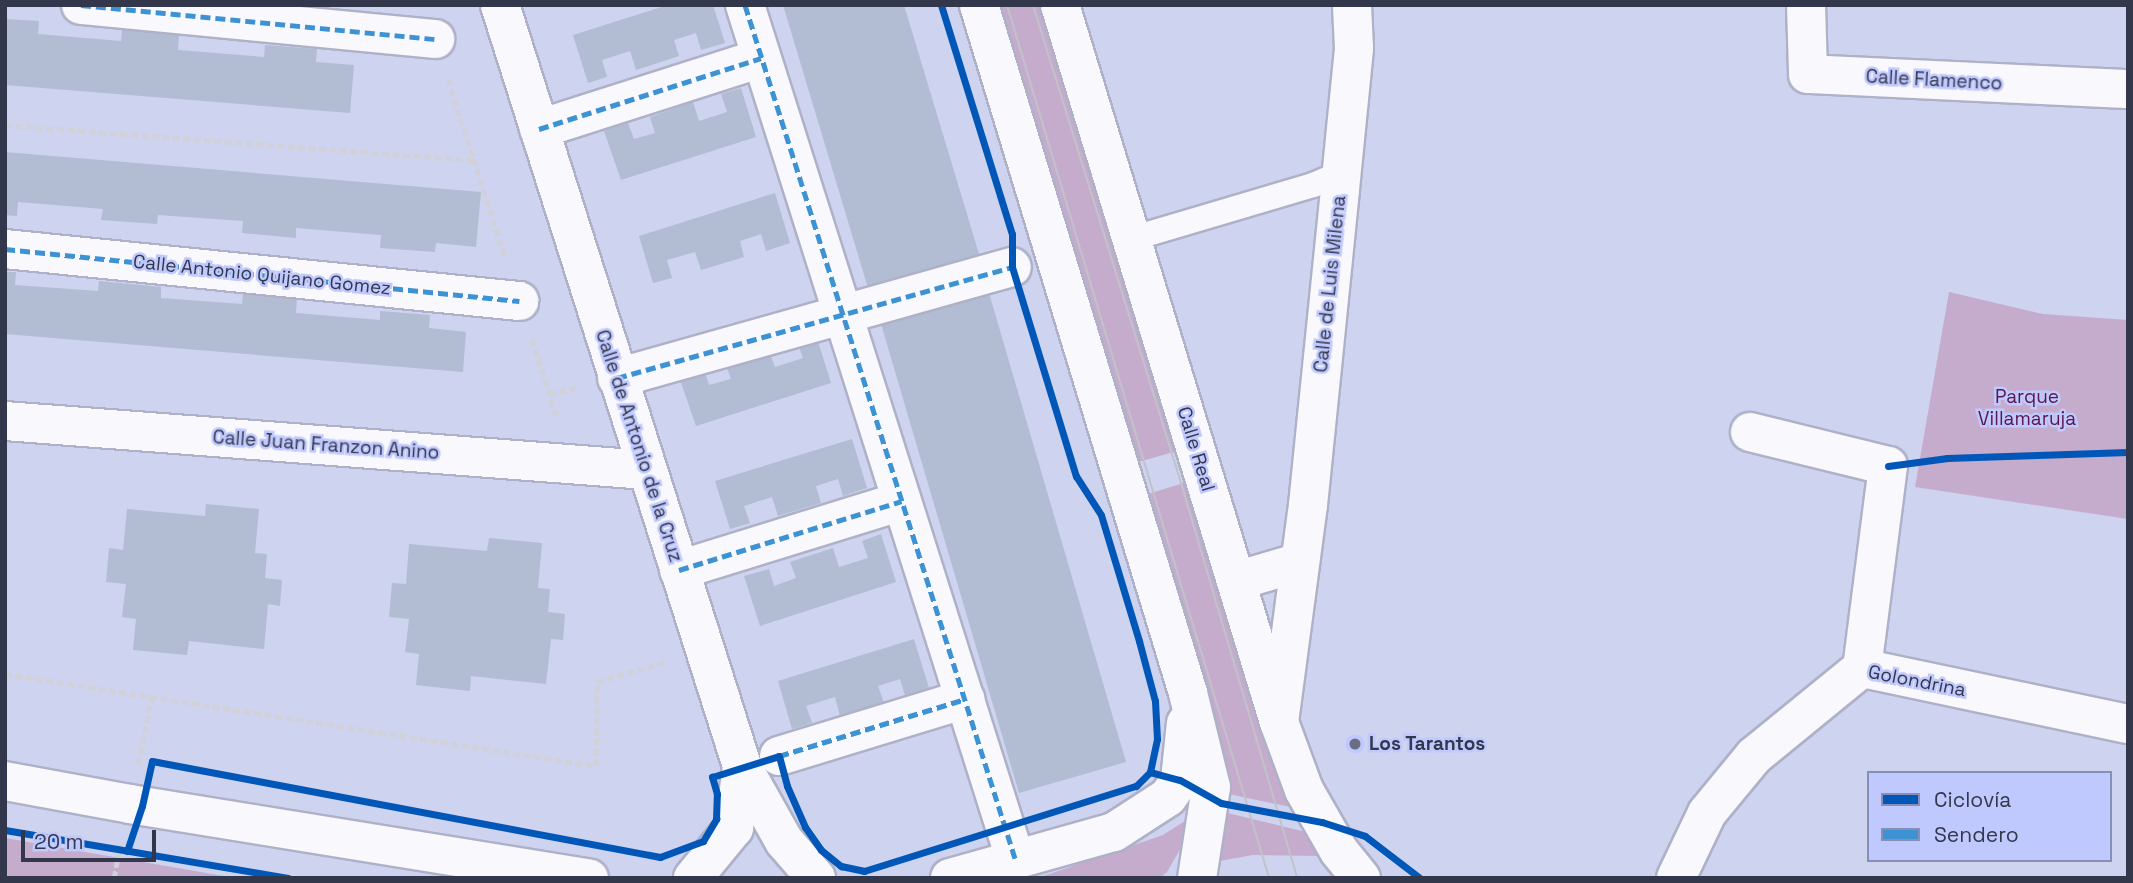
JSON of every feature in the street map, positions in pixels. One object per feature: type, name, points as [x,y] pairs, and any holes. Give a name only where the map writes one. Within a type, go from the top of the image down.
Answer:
[{"type":"street","points":[[81,5],[435,39]]},
{"type":"street","name":"Calle de Antonio de la Cruz","points":[[500,5],[742,766],[734,828],[693,878]]},
{"type":"street","points":[[745,5],[1015,858]]},
{"type":"street","points":[[979,5],[1188,693],[1211,787],[1197,878]]},
{"type":"street","name":"Calle Real","points":[[1060,5],[1279,722],[1304,790],[1339,851],[1361,878]]},
{"type":"street","name":"Calle de Luis Milena","points":[[1279,722],[1300,562],[1354,48],[1352,5]]},
{"type":"street","name":"Calle Flamenco","points":[[1806,5],[1808,74],[2128,89]]},
{"type":"street","points":[[539,129],[761,58]]},
{"type":"street","name":"Calle Antonio Quijano Gomez","points":[[5,249],[519,301]]},
{"type":"street","points":[[617,378],[1012,267]]},
{"type":"street","name":"Calle Juan Franzon Anino","points":[[5,421],[646,470]]},
{"type":"street","points":[[1750,432],[1888,466],[1862,668]]},
{"type":"street","points":[[679,570],[902,501]]},
{"type":"street","points":[[1236,581],[1300,562]]},
{"type":"street","name":"Golondrina","points":[[1676,878],[1707,813],[1754,757],[1862,668],[2128,724]]},
{"type":"street","points":[[950,878],[1114,832],[1168,797],[1180,780],[1188,693]]},
{"type":"street","points":[[779,756],[965,699]]},
{"type":"street","points":[[742,766],[784,841],[816,878]]},
{"type":"street","points":[[5,781],[142,806],[589,878]]},
{"type":"lane","points":[[1131,239],[1313,185],[1341,173]]},
{"type":"path","points":[[435,39],[572,464]]},
{"type":"path","points":[[5,125],[474,160]]},
{"type":"path","points":[[5,674],[596,766],[597,682],[706,650]]},
{"type":"path","points":[[106,847],[127,851],[142,806]]},
{"type":"green space","points":[[996,5],[1048,5],[1184,449],[1135,463]]},
{"type":"green space","name":"Parque Villamaruja","points":[[1949,292],[2043,314],[2128,320],[2128,519],[1915,487]]},
{"type":"green space","points":[[1193,480],[1295,808],[1224,793],[1145,495]]},
{"type":"green space","points":[[1223,812],[1306,832],[1320,856],[1253,855],[1214,862]]},
{"type":"green space","points":[[1188,819],[1182,846],[1167,872],[1160,878],[1038,878],[1163,835]]},
{"type":"green space","points":[[5,838],[235,878],[5,878]]},
{"type":"building","points":[[668,5],[713,5],[725,43],[701,50],[696,33],[674,40],[679,56],[636,70],[630,51],[602,60],[607,77],[588,83],[573,35]]},
{"type":"building","points":[[783,5],[904,5],[982,264],[871,298]]},
{"type":"building","points":[[5,19],[39,21],[38,34],[121,41],[122,30],[179,34],[178,50],[264,57],[265,45],[317,49],[316,62],[354,65],[350,113],[5,85]]},
{"type":"building","points":[[741,88],[756,137],[621,180],[604,131],[628,123],[634,139],[655,133],[650,117],[693,102],[699,121],[727,112],[721,94]]},
{"type":"building","points":[[5,152],[481,192],[476,247],[436,243],[435,252],[380,248],[381,235],[296,228],[296,238],[242,233],[243,221],[158,215],[157,224],[101,220],[103,209],[18,202],[17,216],[5,215]]},
{"type":"building","points":[[775,193],[790,243],[766,251],[761,234],[740,241],[744,257],[701,270],[695,252],[667,260],[672,278],[653,283],[639,236]]},
{"type":"building","points":[[5,272],[16,272],[15,285],[98,291],[99,281],[161,287],[161,298],[242,304],[243,293],[297,298],[296,313],[380,320],[380,311],[430,315],[429,328],[466,332],[463,372],[5,334]]},
{"type":"building","points":[[987,286],[1126,762],[1019,793],[879,317]]},
{"type":"building","points":[[816,335],[831,383],[696,426],[679,377],[704,369],[709,385],[731,379],[725,362],[768,349],[775,367],[803,358],[797,341]]},
{"type":"building","points":[[852,439],[867,488],[843,496],[838,479],[816,486],[821,503],[778,516],[772,497],[744,506],[750,523],[730,529],[715,481]]},
{"type":"building","points":[[206,504],[259,509],[255,553],[267,554],[265,578],[282,580],[280,606],[268,604],[264,649],[189,641],[187,655],[133,650],[136,619],[122,617],[126,584],[106,582],[109,548],[123,550],[127,509],[205,516]]},
{"type":"building","points":[[881,534],[896,582],[760,626],[744,576],[769,569],[774,586],[796,578],[790,562],[833,548],[839,567],[868,558],[862,541]]},
{"type":"building","points":[[489,538],[542,543],[538,588],[550,589],[548,612],[565,614],[563,640],[551,639],[546,684],[471,676],[470,691],[416,685],[419,654],[405,652],[409,619],[389,617],[392,583],[406,584],[409,544],[487,551]]},
{"type":"building","points":[[914,639],[929,688],[905,696],[900,679],[878,686],[884,703],[840,716],[835,697],[806,706],[812,723],[792,729],[778,681]]},
{"type":"tram line","points":[[1007,5],[1269,878]]},
{"type":"tram line","points":[[1033,5],[1176,466],[1297,878]]},
{"type":"marked path","points":[[81,5],[435,39]]},
{"type":"marked path","points":[[745,5],[1015,858]]},
{"type":"marked path","points":[[539,129],[761,58]]},
{"type":"marked path","points":[[5,249],[519,301]]},
{"type":"marked path","points":[[617,378],[1012,267]]},
{"type":"marked path","points":[[679,570],[902,501]]},
{"type":"marked path","points":[[779,756],[965,699]]},
{"type":"cycle path","points":[[941,5],[1012,234],[1012,267],[1076,476],[1101,515],[1139,641],[1155,701],[1157,739],[1150,772]]},
{"type":"cycle path","points":[[1888,466],[1947,458],[2128,452]]},
{"type":"cycle path","points":[[127,851],[142,806],[152,761],[660,857],[703,841],[716,819],[717,794],[712,777],[779,756],[787,786],[805,827],[821,850],[841,866],[864,871],[1136,786],[1150,772],[1180,780],[1221,803],[1322,822],[1365,836],[1420,878]]},
{"type":"cycle path","points":[[5,830],[288,878]]},
{"type":"place","name":"Los Tarantos","points":[[1355,744]]}]
